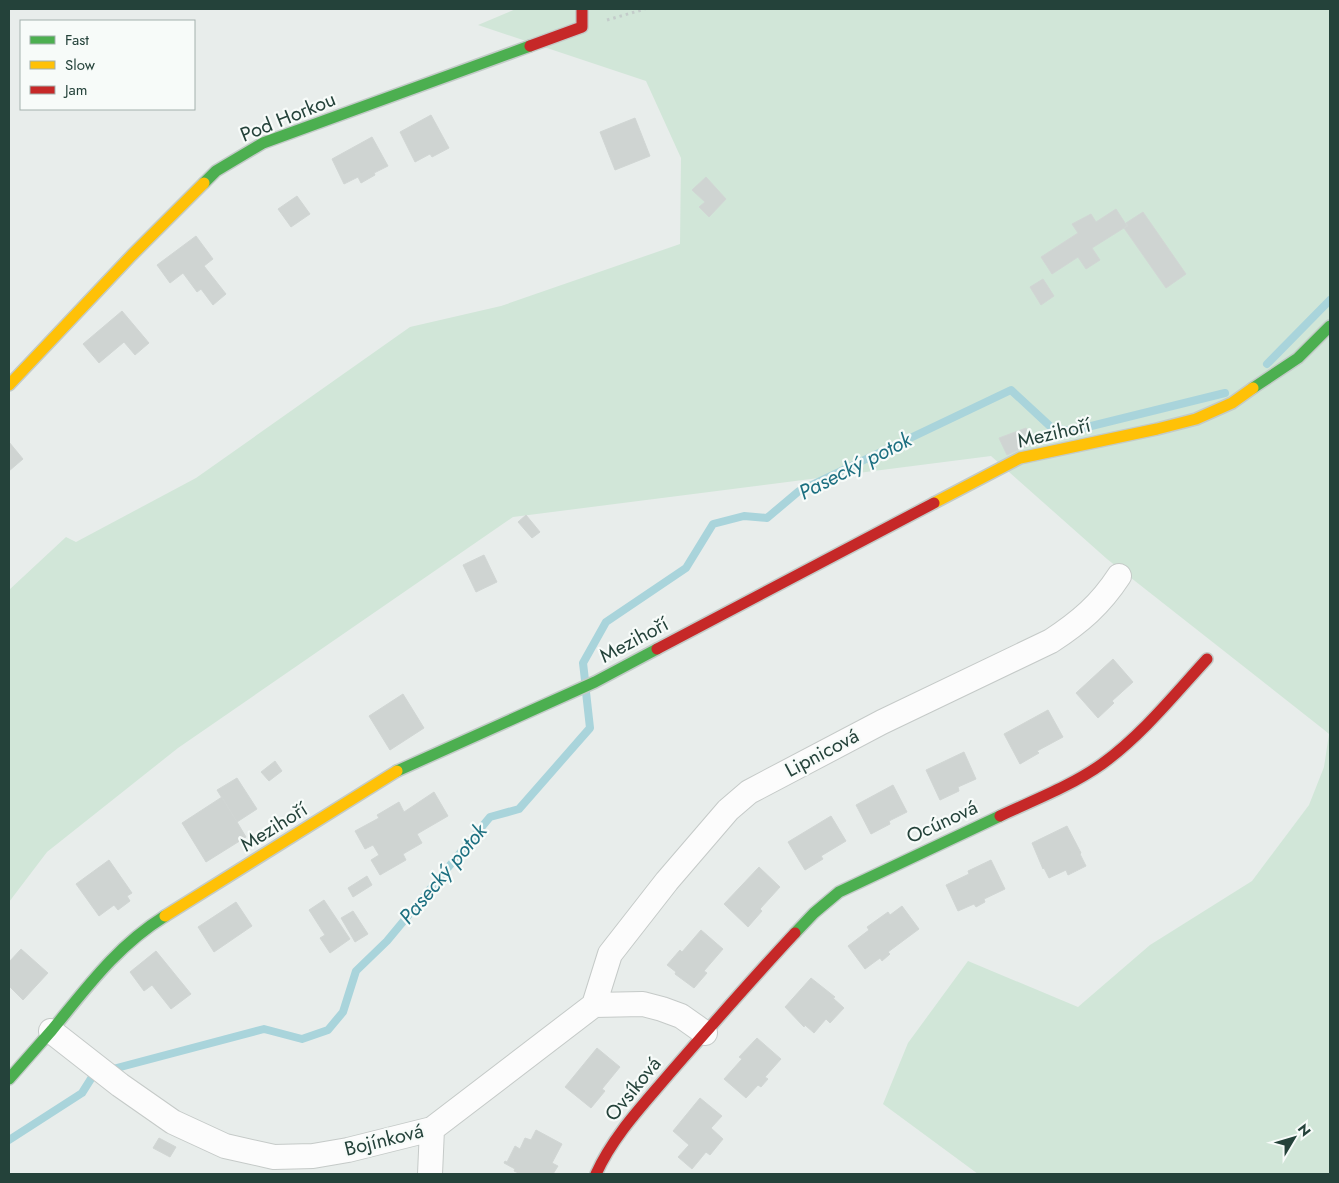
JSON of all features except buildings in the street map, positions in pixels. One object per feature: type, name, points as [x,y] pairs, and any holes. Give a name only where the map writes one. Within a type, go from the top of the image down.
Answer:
[{"type":"street","points":[[582,9],[582,27]]},
{"type":"street","name":"Pod Horkou","points":[[9,386],[132,255],[216,171],[262,143],[582,27]]},
{"type":"street","name":"Mezihoří","points":[[9,1079],[102,968],[130,941],[157,921],[404,766],[595,682],[1020,458],[1157,430],[1196,419],[1232,402],[1298,358],[1330,326]]},
{"type":"street","name":"Lipnicová","points":[[594,1005],[610,954],[667,881],[728,810],[749,792],[882,722],[1051,641],[1074,626],[1093,610],[1120,576]]},
{"type":"street","name":"Ocúnová","points":[[705,1033],[814,913],[839,892],[1058,789],[1101,764],[1139,733],[1207,659]]},
{"type":"street","points":[[594,1005],[643,1004],[681,1016],[705,1033]]},
{"type":"street","name":"Bojínková","points":[[51,1031],[120,1085],[173,1122],[225,1146],[274,1156],[312,1156],[348,1150],[432,1129],[594,1005]]},
{"type":"street","name":"Ovsíková","points":[[596,1174],[625,1126],[705,1033]]},
{"type":"street","points":[[430,1174],[432,1129]]},
{"type":"path","points":[[582,27],[645,9]]},
{"type":"green space","points":[[516,9],[1330,9],[1330,1174],[978,1174],[883,1104],[908,1043],[968,961],[1078,1007],[1150,945],[1252,881],[1309,805],[1324,767],[1329,734],[1107,559],[991,456],[513,517],[178,748],[47,852],[9,902],[9,590],[66,537],[76,542],[196,478],[410,327],[501,306],[680,244],[681,158],[646,81],[478,25]]},
{"type":"waterway","name":"Pasecký potok","points":[[1267,364],[1330,300]]},
{"type":"waterway","name":"Pasecký potok","points":[[585,680],[583,663],[606,622],[686,568],[713,524],[744,516],[767,518],[799,491],[1011,390],[1052,428],[1071,431],[1225,393]]},
{"type":"waterway","name":"Pasecký potok","points":[[9,1140],[82,1093],[94,1074],[264,1029],[302,1039],[328,1030],[343,1012],[356,971],[387,941],[490,817],[519,809],[590,728],[586,692]]},
{"type":"traffic: fast","points":[[204,183],[216,171],[263,143],[530,46]]},
{"type":"traffic: fast","points":[[1253,388],[1298,358],[1330,326]]},
{"type":"traffic: fast","points":[[397,771],[595,682],[657,649]]},
{"type":"traffic: fast","points":[[795,933],[814,913],[839,892],[1000,816]]},
{"type":"traffic: fast","points":[[9,1079],[104,968],[132,940],[165,916]]},
{"type":"traffic: slow","points":[[9,385],[132,255],[204,183]]},
{"type":"traffic: slow","points":[[934,503],[1020,458],[1196,419],[1232,403],[1253,388]]},
{"type":"traffic: slow","points":[[165,916],[397,771]]},
{"type":"traffic: jam","points":[[530,46],[582,27],[582,9]]},
{"type":"traffic: jam","points":[[657,649],[934,503]]},
{"type":"traffic: jam","points":[[1000,816],[1065,786],[1090,772],[1117,753],[1144,728],[1207,659]]},
{"type":"traffic: jam","points":[[596,1174],[611,1147],[639,1109],[795,933]]}]
